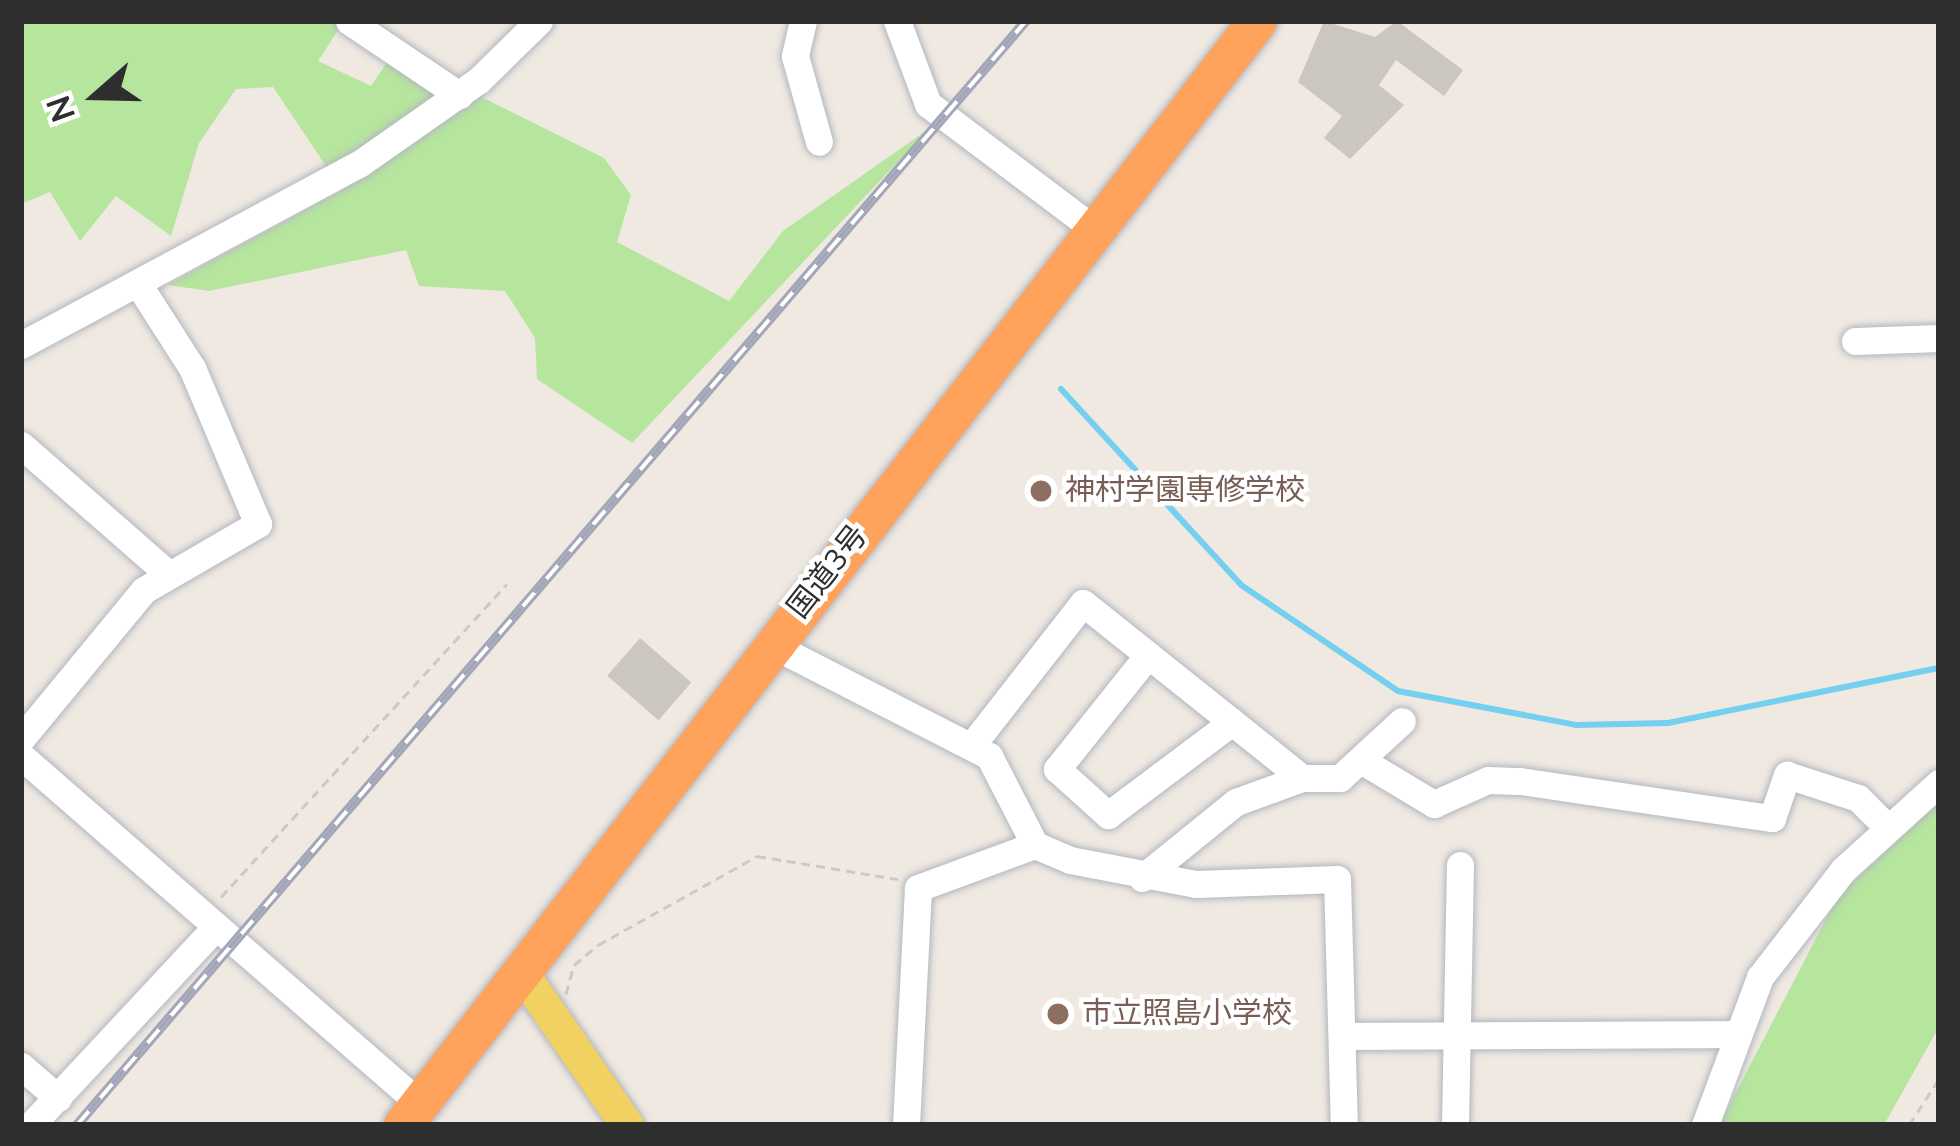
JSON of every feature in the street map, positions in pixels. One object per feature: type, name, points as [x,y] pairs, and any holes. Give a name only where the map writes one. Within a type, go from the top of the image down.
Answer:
[{"type":"highway","name":"国道3号","points":[[411,1114],[1257,21]]},
{"type":"main road","points":[[523,973],[627,1125]]},
{"type":"street","points":[[349,21],[459,95]]},
{"type":"street","points":[[21,345],[359,164],[459,95],[539,21]]},
{"type":"street","points":[[803,21],[795,56],[819,142]]},
{"type":"street","points":[[897,21],[928,104],[1094,229]]},
{"type":"street","points":[[21,739],[167,573],[257,524],[192,368],[139,284]]},
{"type":"street","points":[[1855,341],[1939,338]]},
{"type":"street","points":[[21,445],[167,573]]},
{"type":"street","points":[[972,745],[1083,603],[1302,778]]},
{"type":"street","points":[[772,645],[972,745],[1035,845]]},
{"type":"street","points":[[1148,655],[1057,769],[1108,815],[1232,722]]},
{"type":"street","points":[[1142,878],[1204,821],[1302,778],[1340,778],[1364,762],[1402,721]]},
{"type":"street","points":[[21,756],[411,1114]]},
{"type":"street","points":[[1364,762],[1434,804],[1489,780],[1520,781],[1772,818],[1787,775],[1858,798],[1886,826]]},
{"type":"street","points":[[1706,1125],[1760,977],[1886,826],[1939,784]]},
{"type":"street","points":[[904,1124],[921,884],[1035,845],[1142,878],[1337,878],[1344,1125]]},
{"type":"street","points":[[1455,1125],[1460,866]]},
{"type":"street","points":[[31,1125],[206,926]]},
{"type":"street","points":[[1345,1036],[1736,1034]]},
{"type":"street","points":[[21,1066],[58,1098]]},
{"type":"path","points":[[206,926],[507,584]]},
{"type":"path","points":[[558,1024],[574,965],[598,945],[757,856],[921,884]]},
{"type":"path","points":[[1909,1125],[1939,1079]]},
{"type":"green space","points":[[21,21],[344,21],[318,61],[371,86],[393,53],[604,158],[631,195],[617,242],[729,301],[783,231],[930,128],[632,443],[537,379],[535,338],[505,291],[419,286],[406,250],[209,291],[168,285],[342,190],[273,87],[236,89],[199,143],[171,236],[116,196],[80,241],[50,192],[21,204]]},
{"type":"green space","points":[[1939,802],[1939,1027],[1884,1125],[1719,1125],[1838,896]]},
{"type":"building","points":[[1324,21],[1375,37],[1397,21],[1463,70],[1444,96],[1396,60],[1379,85],[1404,105],[1350,159],[1324,138],[1342,116],[1298,82]]},
{"type":"building","points":[[640,638],[691,683],[659,720],[607,676]]},
{"type":"waterway","points":[[1061,389],[1241,585],[1398,691],[1576,725],[1668,723],[1939,668]]},
{"type":"railway","points":[[77,1125],[1026,21]]},
{"type":"place","name":"神村学園専修学校","points":[[1041,491]]},
{"type":"place","name":"市立照島小学校","points":[[1058,1014]]}]
